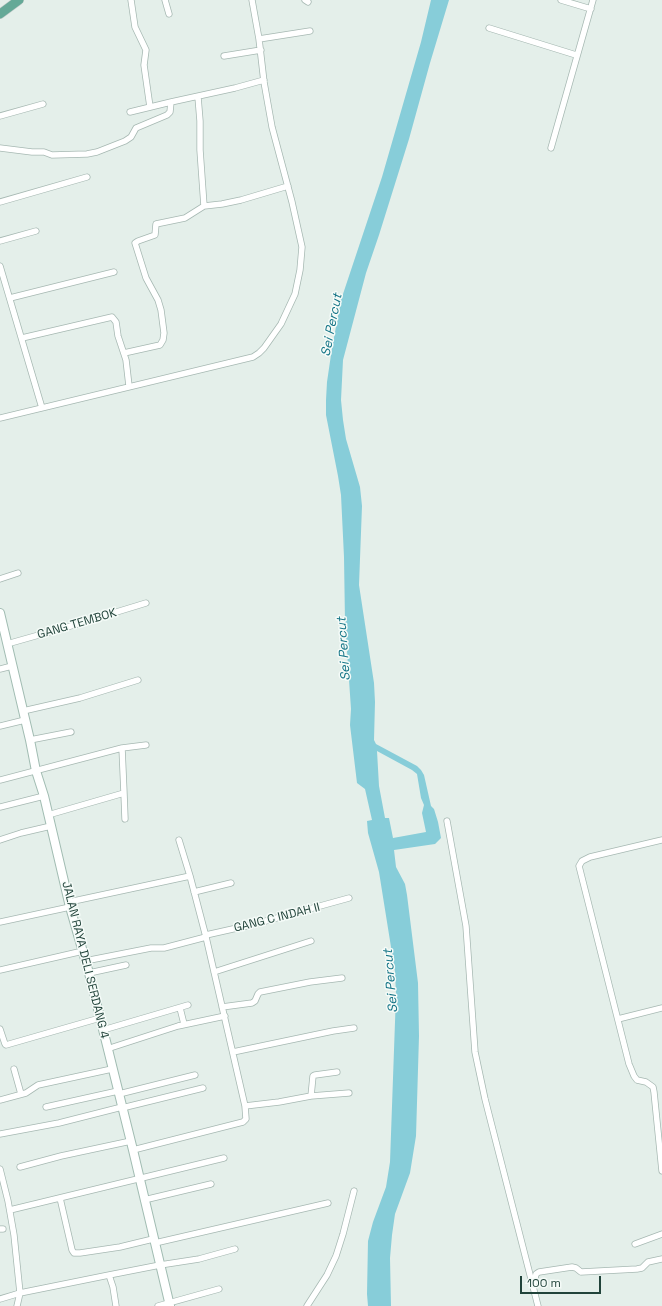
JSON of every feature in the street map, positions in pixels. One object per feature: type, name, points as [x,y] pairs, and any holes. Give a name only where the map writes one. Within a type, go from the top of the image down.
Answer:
[{"type":"main road","points":[[0,14],[19,0]]},
{"type":"street","points":[[132,0],[135,27],[146,50],[144,65],[150,107]]},
{"type":"street","points":[[165,0],[169,14]]},
{"type":"street","points":[[0,418],[253,357],[264,348],[281,324],[295,294],[300,270],[302,247],[288,186],[272,127],[252,0]]},
{"type":"street","points":[[561,0],[591,9]]},
{"type":"street","points":[[551,148],[576,55],[593,0]]},
{"type":"street","points":[[489,28],[576,55]]},
{"type":"street","points":[[259,39],[310,31]]},
{"type":"street","points":[[224,56],[261,50]]},
{"type":"street","points":[[130,112],[198,97],[264,80]]},
{"type":"street","points":[[198,97],[204,206]]},
{"type":"street","points":[[0,148],[44,152],[52,155],[87,154],[97,152],[125,141],[131,137],[136,128],[169,114],[171,102]]},
{"type":"street","points":[[0,116],[43,104]]},
{"type":"street","points":[[0,202],[87,177]]},
{"type":"street","points":[[124,353],[160,344],[163,340],[164,333],[158,300],[146,278],[135,243],[155,235],[156,224],[185,218],[204,206],[235,201],[288,186]]},
{"type":"street","points":[[0,241],[36,231]]},
{"type":"street","points":[[0,266],[42,408]]},
{"type":"street","points":[[10,298],[114,272]]},
{"type":"street","points":[[22,338],[112,317],[116,322],[118,336],[124,353],[129,386]]},
{"type":"street","points":[[0,579],[18,573]]},
{"type":"street","name":"GANG TEMBOK","points":[[7,644],[146,603]]},
{"type":"street","name":"JALAN RAYA DELI SERDANG 4","points":[[0,613],[30,740],[36,772],[44,796],[69,904],[86,961],[170,1305]]},
{"type":"street","points":[[0,669],[12,666]]},
{"type":"street","points":[[23,711],[80,698],[138,680]]},
{"type":"street","points":[[0,726],[25,720]]},
{"type":"street","points":[[30,740],[71,732]]},
{"type":"street","points":[[0,780],[36,772],[80,758],[122,748],[146,745]]},
{"type":"street","points":[[122,748],[125,819]]},
{"type":"street","points":[[48,815],[124,793]]},
{"type":"street","points":[[0,807],[44,796]]},
{"type":"street","points":[[447,821],[466,926],[475,1052],[485,1099],[538,1306]]},
{"type":"street","points":[[0,840],[51,826]]},
{"type":"street","points":[[133,1150],[243,1122],[246,1119],[245,1106],[206,936],[179,840]]},
{"type":"street","points":[[662,840],[590,857],[582,861],[579,866],[629,1064],[637,1080],[646,1082],[653,1087],[662,1171]]},
{"type":"street","points":[[0,922],[69,904],[190,876]]},
{"type":"street","points":[[194,892],[231,883]]},
{"type":"street","name":"GANG C INDAH II","points":[[86,961],[151,948],[164,948],[349,898]]},
{"type":"street","points":[[214,972],[311,941]]},
{"type":"street","points":[[0,970],[83,951]]},
{"type":"street","points":[[89,973],[126,965]]},
{"type":"street","points":[[222,1007],[254,1002],[260,992],[310,982],[342,978]]},
{"type":"street","points":[[103,1030],[188,1005]]},
{"type":"street","points":[[180,1008],[184,1024]]},
{"type":"street","points":[[618,1019],[662,1008]]},
{"type":"street","points":[[108,1049],[184,1024],[225,1016]]},
{"type":"street","points":[[0,1029],[6,1045],[100,1018]]},
{"type":"street","points":[[233,1052],[354,1028]]},
{"type":"street","points":[[14,1069],[20,1094]]},
{"type":"street","points":[[0,1100],[26,1093],[38,1085],[112,1069]]},
{"type":"street","points":[[311,1096],[313,1076],[337,1072]]},
{"type":"street","points":[[46,1107],[118,1093],[195,1075]]},
{"type":"street","points":[[0,1134],[59,1123],[203,1088]]},
{"type":"street","points":[[245,1106],[348,1092]]},
{"type":"street","points":[[20,1167],[60,1156],[131,1141]]},
{"type":"street","points":[[10,1210],[224,1158]]},
{"type":"street","points":[[0,1169],[10,1210],[18,1272],[20,1293],[17,1306]]},
{"type":"street","points":[[144,1200],[211,1184]]},
{"type":"street","points":[[307,1306],[327,1275],[336,1256],[354,1191]]},
{"type":"street","points":[[60,1198],[74,1253],[154,1241],[328,1203]]},
{"type":"street","points":[[636,1244],[662,1234]]},
{"type":"street","points":[[0,1299],[20,1293],[109,1275],[199,1259],[235,1249]]},
{"type":"street","points":[[534,1289],[536,1274],[539,1272],[572,1267],[581,1272],[637,1269],[642,1268],[648,1262],[662,1259]]},
{"type":"street","points":[[109,1275],[113,1287],[116,1306]]},
{"type":"street","points":[[158,1306],[170,1305],[218,1289]]},
{"type":"water","points":[[431,0],[449,0],[409,139],[366,273],[343,360],[341,400],[346,439],[360,487],[362,506],[359,585],[374,683],[374,740],[376,744],[417,766],[421,770],[424,775],[431,806],[434,809],[438,822],[441,838],[435,844],[394,850],[396,867],[405,884],[407,895],[418,983],[419,1036],[416,1136],[410,1173],[395,1214],[390,1258],[391,1306],[368,1306],[368,1241],[373,1222],[386,1187],[390,1162],[396,994],[395,972],[379,872],[368,833],[367,821],[372,820],[365,789],[357,783],[350,725],[351,709],[345,622],[341,495],[326,415],[326,400],[332,348],[341,300],[382,177],[421,42]],"holes":[[[377,751],[417,774],[421,798],[424,805],[422,813],[426,832],[393,838],[389,818],[385,818],[379,786]]]},
{"type":"water label","name":"Sei Percut","points":[[332,325]]},
{"type":"water label","name":"Sei Percut","points":[[344,649]]},
{"type":"water label","name":"Sei Percut","points":[[391,981]]}]
